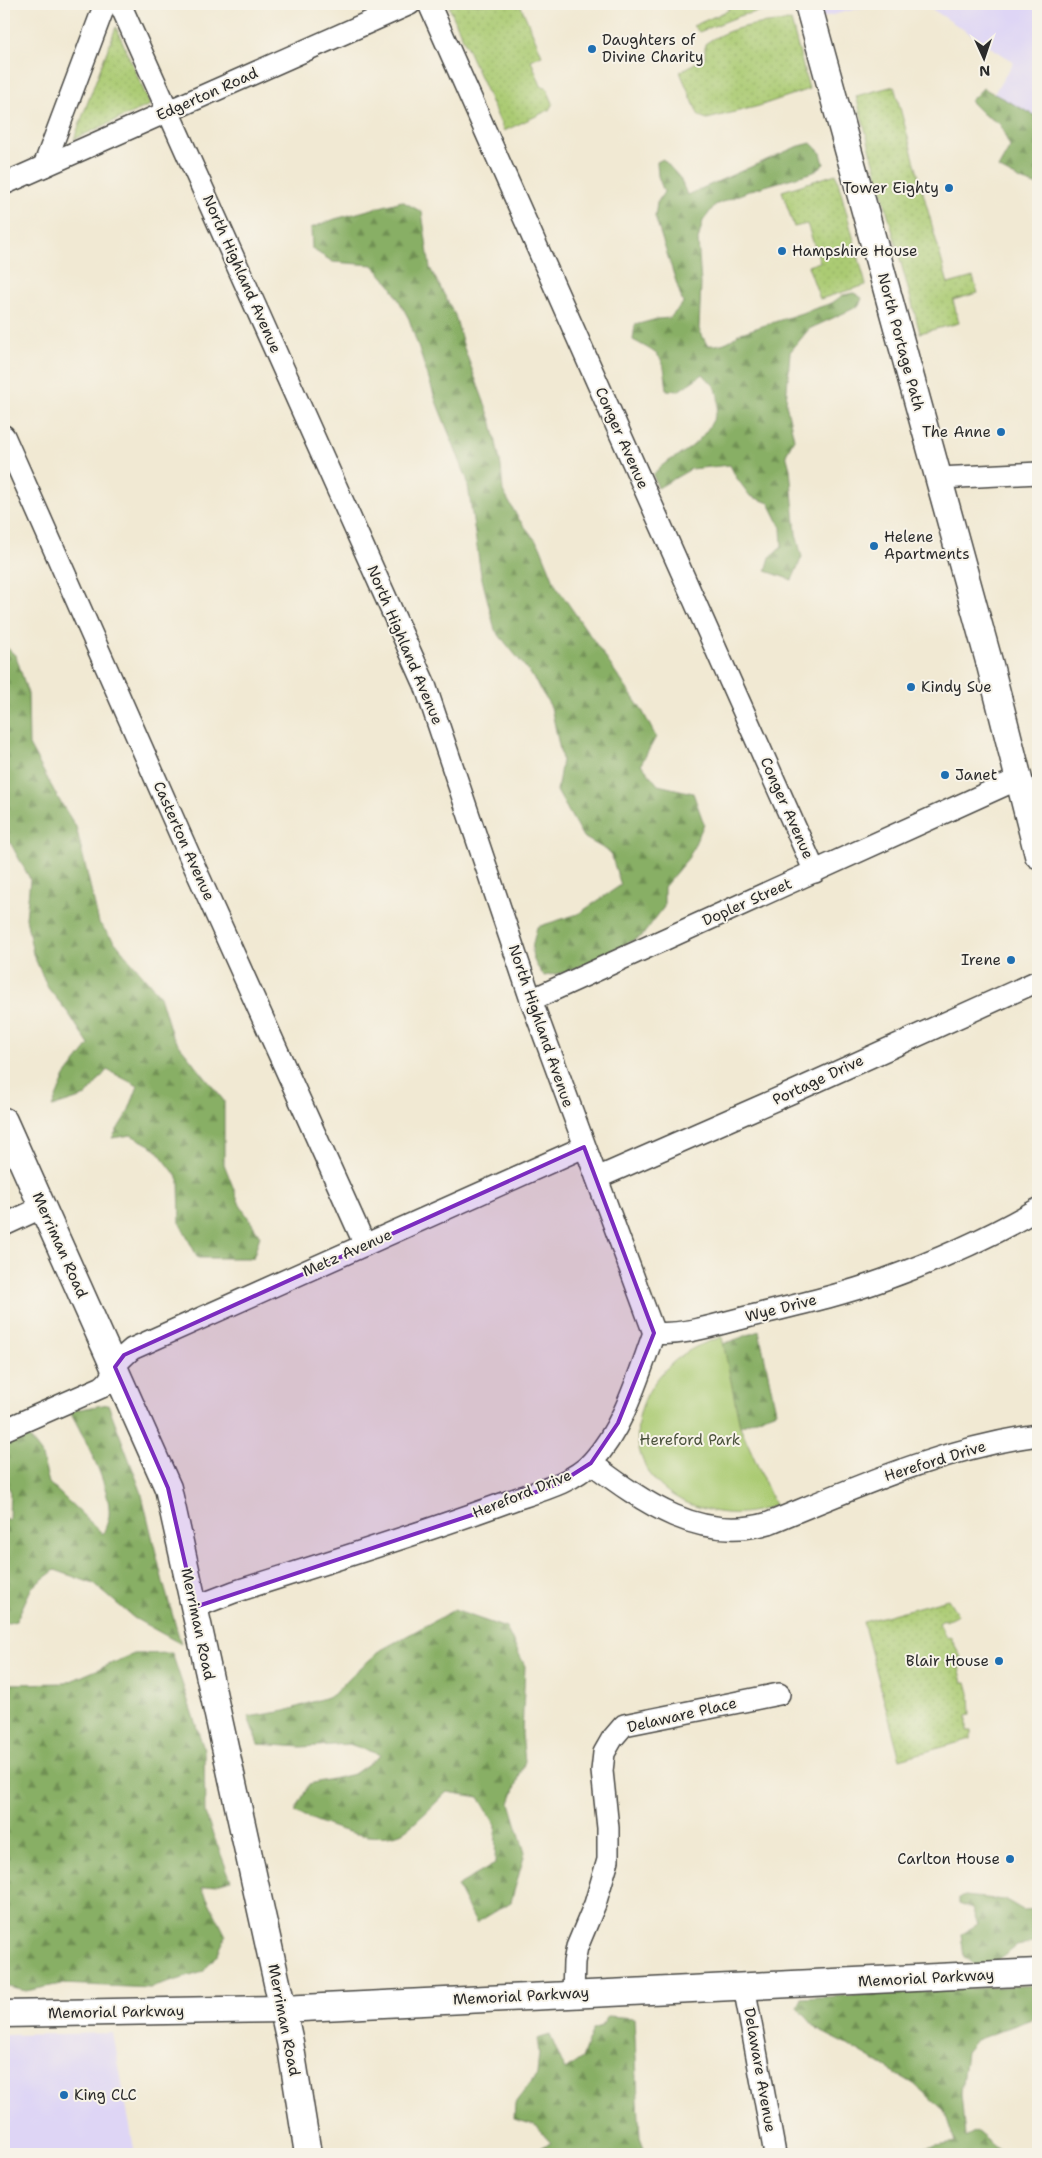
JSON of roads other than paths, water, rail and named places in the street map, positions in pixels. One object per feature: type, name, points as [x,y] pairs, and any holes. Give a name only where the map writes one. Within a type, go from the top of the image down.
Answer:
[{"type":"main road","name":"North Portage Path","points":[[808,4],[990,665],[1038,855]]},
{"type":"main road","name":"Merriman Road","points":[[4,1121],[168,1488],[282,2009],[308,2154]]},
{"type":"main road","name":"Memorial Parkway","points":[[4,2014],[282,2009],[1038,1972]]},
{"type":"street","points":[[44,166],[105,4]]},
{"type":"street","name":"North Highland Avenue","points":[[120,4],[426,685],[531,1000],[654,1332]]},
{"type":"street","points":[[364,24],[372,4]]},
{"type":"street","name":"Edgerton Road","points":[[4,184],[410,4]]},
{"type":"street","name":"Conger Avenue","points":[[429,4],[815,872]]},
{"type":"street","name":"Casterton Avenue","points":[[4,436],[191,859],[365,1244]]},
{"type":"street","points":[[939,478],[1038,473]]},
{"type":"street","name":"Dopler Street","points":[[531,1000],[1018,779]]},
{"type":"street","name":"Portage Drive","points":[[597,1178],[1038,981]]},
{"type":"street","name":"Metz Avenue","points":[[4,1430],[102,1388],[111,1378],[115,1367],[132,1349],[584,1147]]},
{"type":"street","points":[[4,1225],[43,1207]]},
{"type":"street","name":"Wye Drive","points":[[654,1332],[678,1332],[705,1327],[801,1304],[882,1281],[955,1250],[1038,1209]]},
{"type":"street","points":[[591,1463],[605,1447],[618,1423],[654,1332]]},
{"type":"street","name":"Hereford Drive","points":[[195,1607],[234,1592],[484,1511],[558,1484],[591,1463],[612,1479],[673,1516],[697,1525],[732,1529],[751,1528],[952,1452],[1038,1435]]},
{"type":"street","name":"Delaware Place","points":[[573,1994],[574,1962],[577,1946],[595,1904],[608,1860],[608,1828],[602,1771],[604,1753],[612,1738],[624,1725],[779,1694]]},
{"type":"street","name":"Delaware Avenue","points":[[744,1986],[775,2154]]},
{"type":"place","name":"Daughters of Divine Charity","points":[[592,49]]},
{"type":"place","name":"Tower Eighty","points":[[949,188]]},
{"type":"place","name":"Hampshire House","points":[[782,251]]},
{"type":"place","name":"The Anne","points":[[1001,432]]},
{"type":"place","name":"Helene Apartments","points":[[874,546]]},
{"type":"place","name":"Kindy Sue","points":[[911,687]]},
{"type":"place","name":"Janet","points":[[945,775]]},
{"type":"place","name":"Irene","points":[[1011,960]]},
{"type":"place","name":"Blair House","points":[[999,1661]]},
{"type":"place","name":"Carlton House","points":[[1010,1859]]},
{"type":"place","name":"King CLC","points":[[64,2095]]},
{"type":"park label","name":"Hereford Park","points":[[690,1440]]}]
